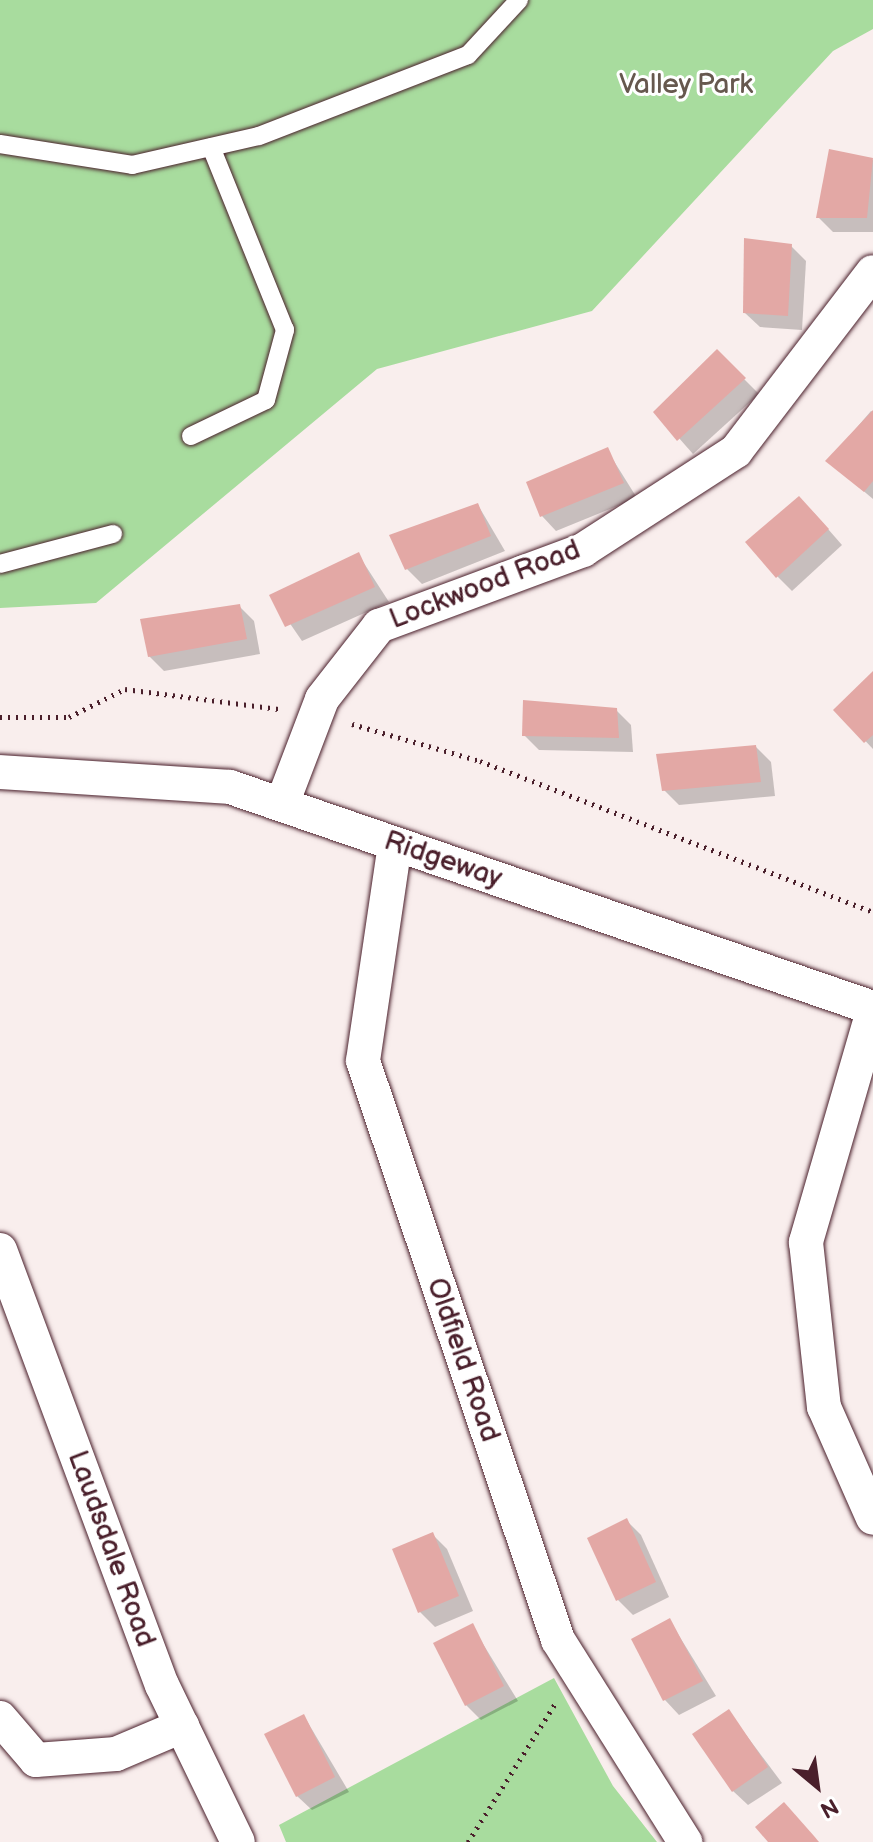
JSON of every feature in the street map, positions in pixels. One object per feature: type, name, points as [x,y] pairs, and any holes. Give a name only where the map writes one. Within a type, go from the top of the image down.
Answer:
[{"type":"street","name":"Lockwood Road","points":[[282,804],[316,714],[379,626],[583,550],[736,451],[873,272]]},
{"type":"street","name":"Ridgeway","points":[[0,772],[230,787],[873,1010]]},
{"type":"street","name":"Oldfield Road","points":[[395,844],[363,1061],[558,1640],[685,1842]]},
{"type":"street","points":[[873,1010],[806,1242],[824,1407],[873,1518]]},
{"type":"street","name":"Laudsdale Road","points":[[0,1250],[182,1726],[238,1842]]},
{"type":"street","points":[[0,1718],[36,1760],[116,1754],[182,1726]]},
{"type":"lane","points":[[0,144],[132,165],[211,147],[468,55],[519,0]]},
{"type":"lane","points":[[191,436],[266,400],[285,330],[211,147]]},
{"type":"lane","points":[[0,564],[113,534]]},
{"type":"path","points":[[0,717],[69,717],[125,689],[316,714],[480,761],[873,912]]},
{"type":"path","points":[[468,1842],[576,1668]]},
{"type":"green space","name":"Valley Park","points":[[0,0],[873,0],[873,29],[833,51],[592,311],[377,369],[96,603],[0,608]]},
{"type":"green space","points":[[554,1678],[613,1786],[657,1842],[286,1842],[279,1825]]},
{"type":"building","points":[[829,149],[873,158],[867,218],[816,218]]},
{"type":"building","points":[[744,238],[792,244],[788,316],[743,313]]},
{"type":"building","points":[[717,349],[746,378],[677,441],[653,412]]},
{"type":"building","points":[[873,410],[873,481],[864,492],[825,461]]},
{"type":"building","points":[[608,447],[624,483],[540,517],[526,482]]},
{"type":"building","points":[[799,496],[829,529],[776,578],[745,542]]},
{"type":"building","points":[[478,503],[491,536],[405,570],[389,535]]},
{"type":"building","points":[[359,552],[375,587],[285,627],[269,595]]},
{"type":"building","points":[[240,604],[247,639],[148,657],[140,619]]},
{"type":"building","points":[[873,671],[873,735],[864,743],[833,710]]},
{"type":"building","points":[[523,700],[617,708],[619,738],[522,736]]},
{"type":"building","points":[[756,745],[761,782],[662,791],[656,754]]},
{"type":"building","points":[[627,1518],[656,1582],[616,1601],[587,1538]]},
{"type":"building","points":[[433,1532],[459,1596],[418,1613],[392,1549]]},
{"type":"building","points":[[670,1618],[703,1681],[663,1701],[631,1639]]},
{"type":"building","points":[[473,1623],[504,1686],[465,1706],[433,1643]]},
{"type":"building","points":[[729,1709],[768,1767],[732,1792],[692,1734]]},
{"type":"building","points":[[304,1714],[335,1777],[296,1797],[264,1734]]},
{"type":"building","points":[[784,1802],[819,1842],[768,1842],[755,1827]]}]
